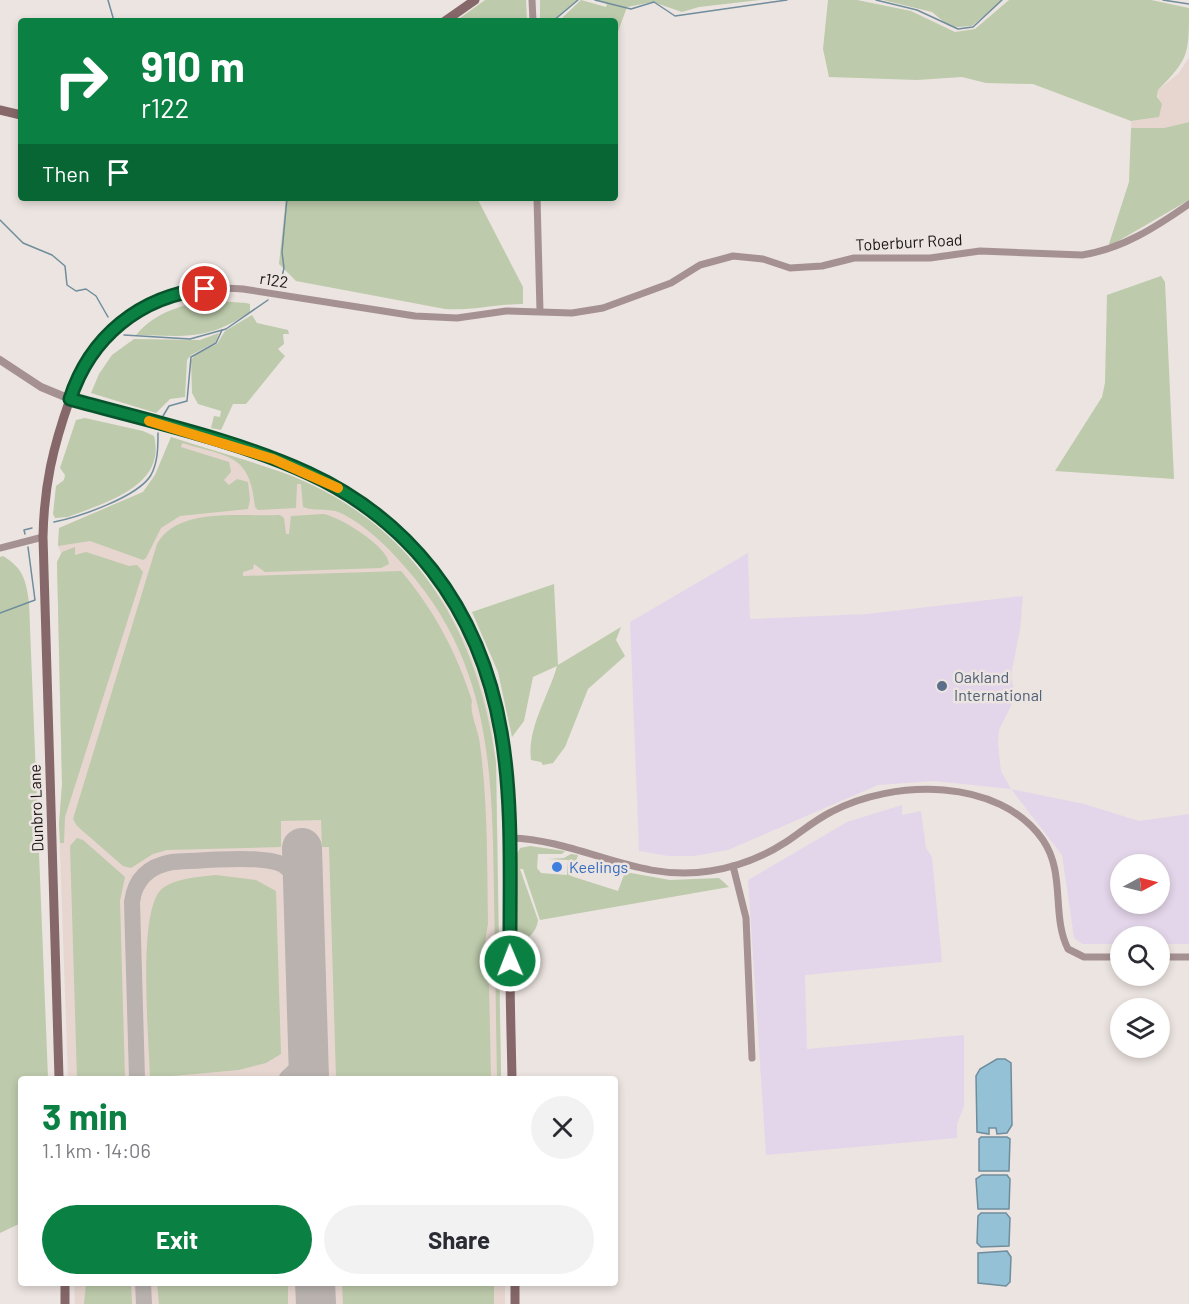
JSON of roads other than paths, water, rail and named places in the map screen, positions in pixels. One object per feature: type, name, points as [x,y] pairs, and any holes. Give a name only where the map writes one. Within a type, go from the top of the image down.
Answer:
[{"type":"main road","points":[[449,18],[475,0]]},
{"type":"main road","points":[[0,110],[18,114]]},
{"type":"main road","points":[[70,399],[292,466],[348,494],[411,545],[453,599],[478,647],[490,677],[502,729],[511,838],[512,1076]]},
{"type":"main road","name":"Dunbro Lane","points":[[59,1076],[43,537],[44,496],[50,460],[70,399]]},
{"type":"main road","points":[[65,1286],[65,1304]]},
{"type":"main road","points":[[514,1286],[515,1304]]},
{"type":"street","points":[[532,0],[533,18]]},
{"type":"street","points":[[537,201],[540,311]]},
{"type":"street","name":"Toberburr Road","points":[[416,316],[458,318],[506,311],[572,313],[603,308],[671,283],[700,265],[733,256],[763,259],[790,268],[822,266],[854,258],[930,258],[980,251],[1082,255],[1097,253],[1111,249],[1158,226],[1189,204]]},
{"type":"street","name":"r122","points":[[70,399],[83,367],[102,340],[118,324],[140,309],[167,296],[192,290],[218,287],[243,289],[416,316]]},
{"type":"street","points":[[0,360],[41,387],[70,399]]},
{"type":"street","points":[[0,548],[43,537]]},
{"type":"street","points":[[511,838],[544,841],[656,873],[697,873],[758,858],[784,844],[831,811],[868,798],[899,792],[937,790],[978,796],[1011,811],[1029,824],[1044,842],[1056,868],[1062,932],[1068,950],[1084,957],[1110,957]]},
{"type":"street","points":[[733,866],[746,918],[752,1058]]},
{"type":"street","points":[[1170,957],[1189,957]]},
{"type":"water","points":[[997,1059],[1005,1059],[1011,1063],[1012,1125],[1007,1133],[997,1134],[996,1128],[989,1128],[989,1134],[977,1132],[976,1076],[980,1069]]},
{"type":"water","points":[[981,1137],[1010,1139],[1009,1171],[979,1171],[979,1139]]},
{"type":"water","points":[[982,1175],[1007,1175],[1010,1179],[1009,1209],[978,1209],[976,1179]]},
{"type":"water","points":[[981,1213],[1006,1213],[1010,1218],[1009,1246],[981,1247],[977,1243],[978,1216]]},
{"type":"water","points":[[1007,1251],[1011,1257],[1010,1282],[1006,1286],[978,1283],[978,1253]]},
{"type":"waterway","points":[[108,0],[113,18]]},
{"type":"waterway","points":[[557,18],[578,0]]},
{"type":"waterway","points":[[595,0],[631,9],[654,2],[675,16],[787,0]]},
{"type":"waterway","points":[[876,0],[917,10],[958,29],[973,27],[1002,0]]},
{"type":"waterway","points":[[1163,0],[1189,4]]},
{"type":"waterway","points":[[281,281],[284,268],[282,252],[287,201]]},
{"type":"waterway","points":[[0,220],[23,243],[52,255],[65,266],[67,285],[76,291],[86,289],[96,296],[108,317]]},
{"type":"waterway","points":[[124,335],[190,339],[226,329],[268,300]]},
{"type":"waterway","points":[[163,416],[169,406],[187,401],[191,357],[216,343],[222,330]]},
{"type":"waterway","points":[[54,522],[107,505],[144,483],[151,475],[155,465],[158,433]]},
{"type":"waterway","points":[[25,534],[24,530],[32,528]]},
{"type":"waterway","points":[[0,613],[35,600],[28,547]]},
{"type":"place","name":"Oakland International","points":[[942,686]]},
{"type":"place","name":"Keelings","points":[[557,867]]}]
